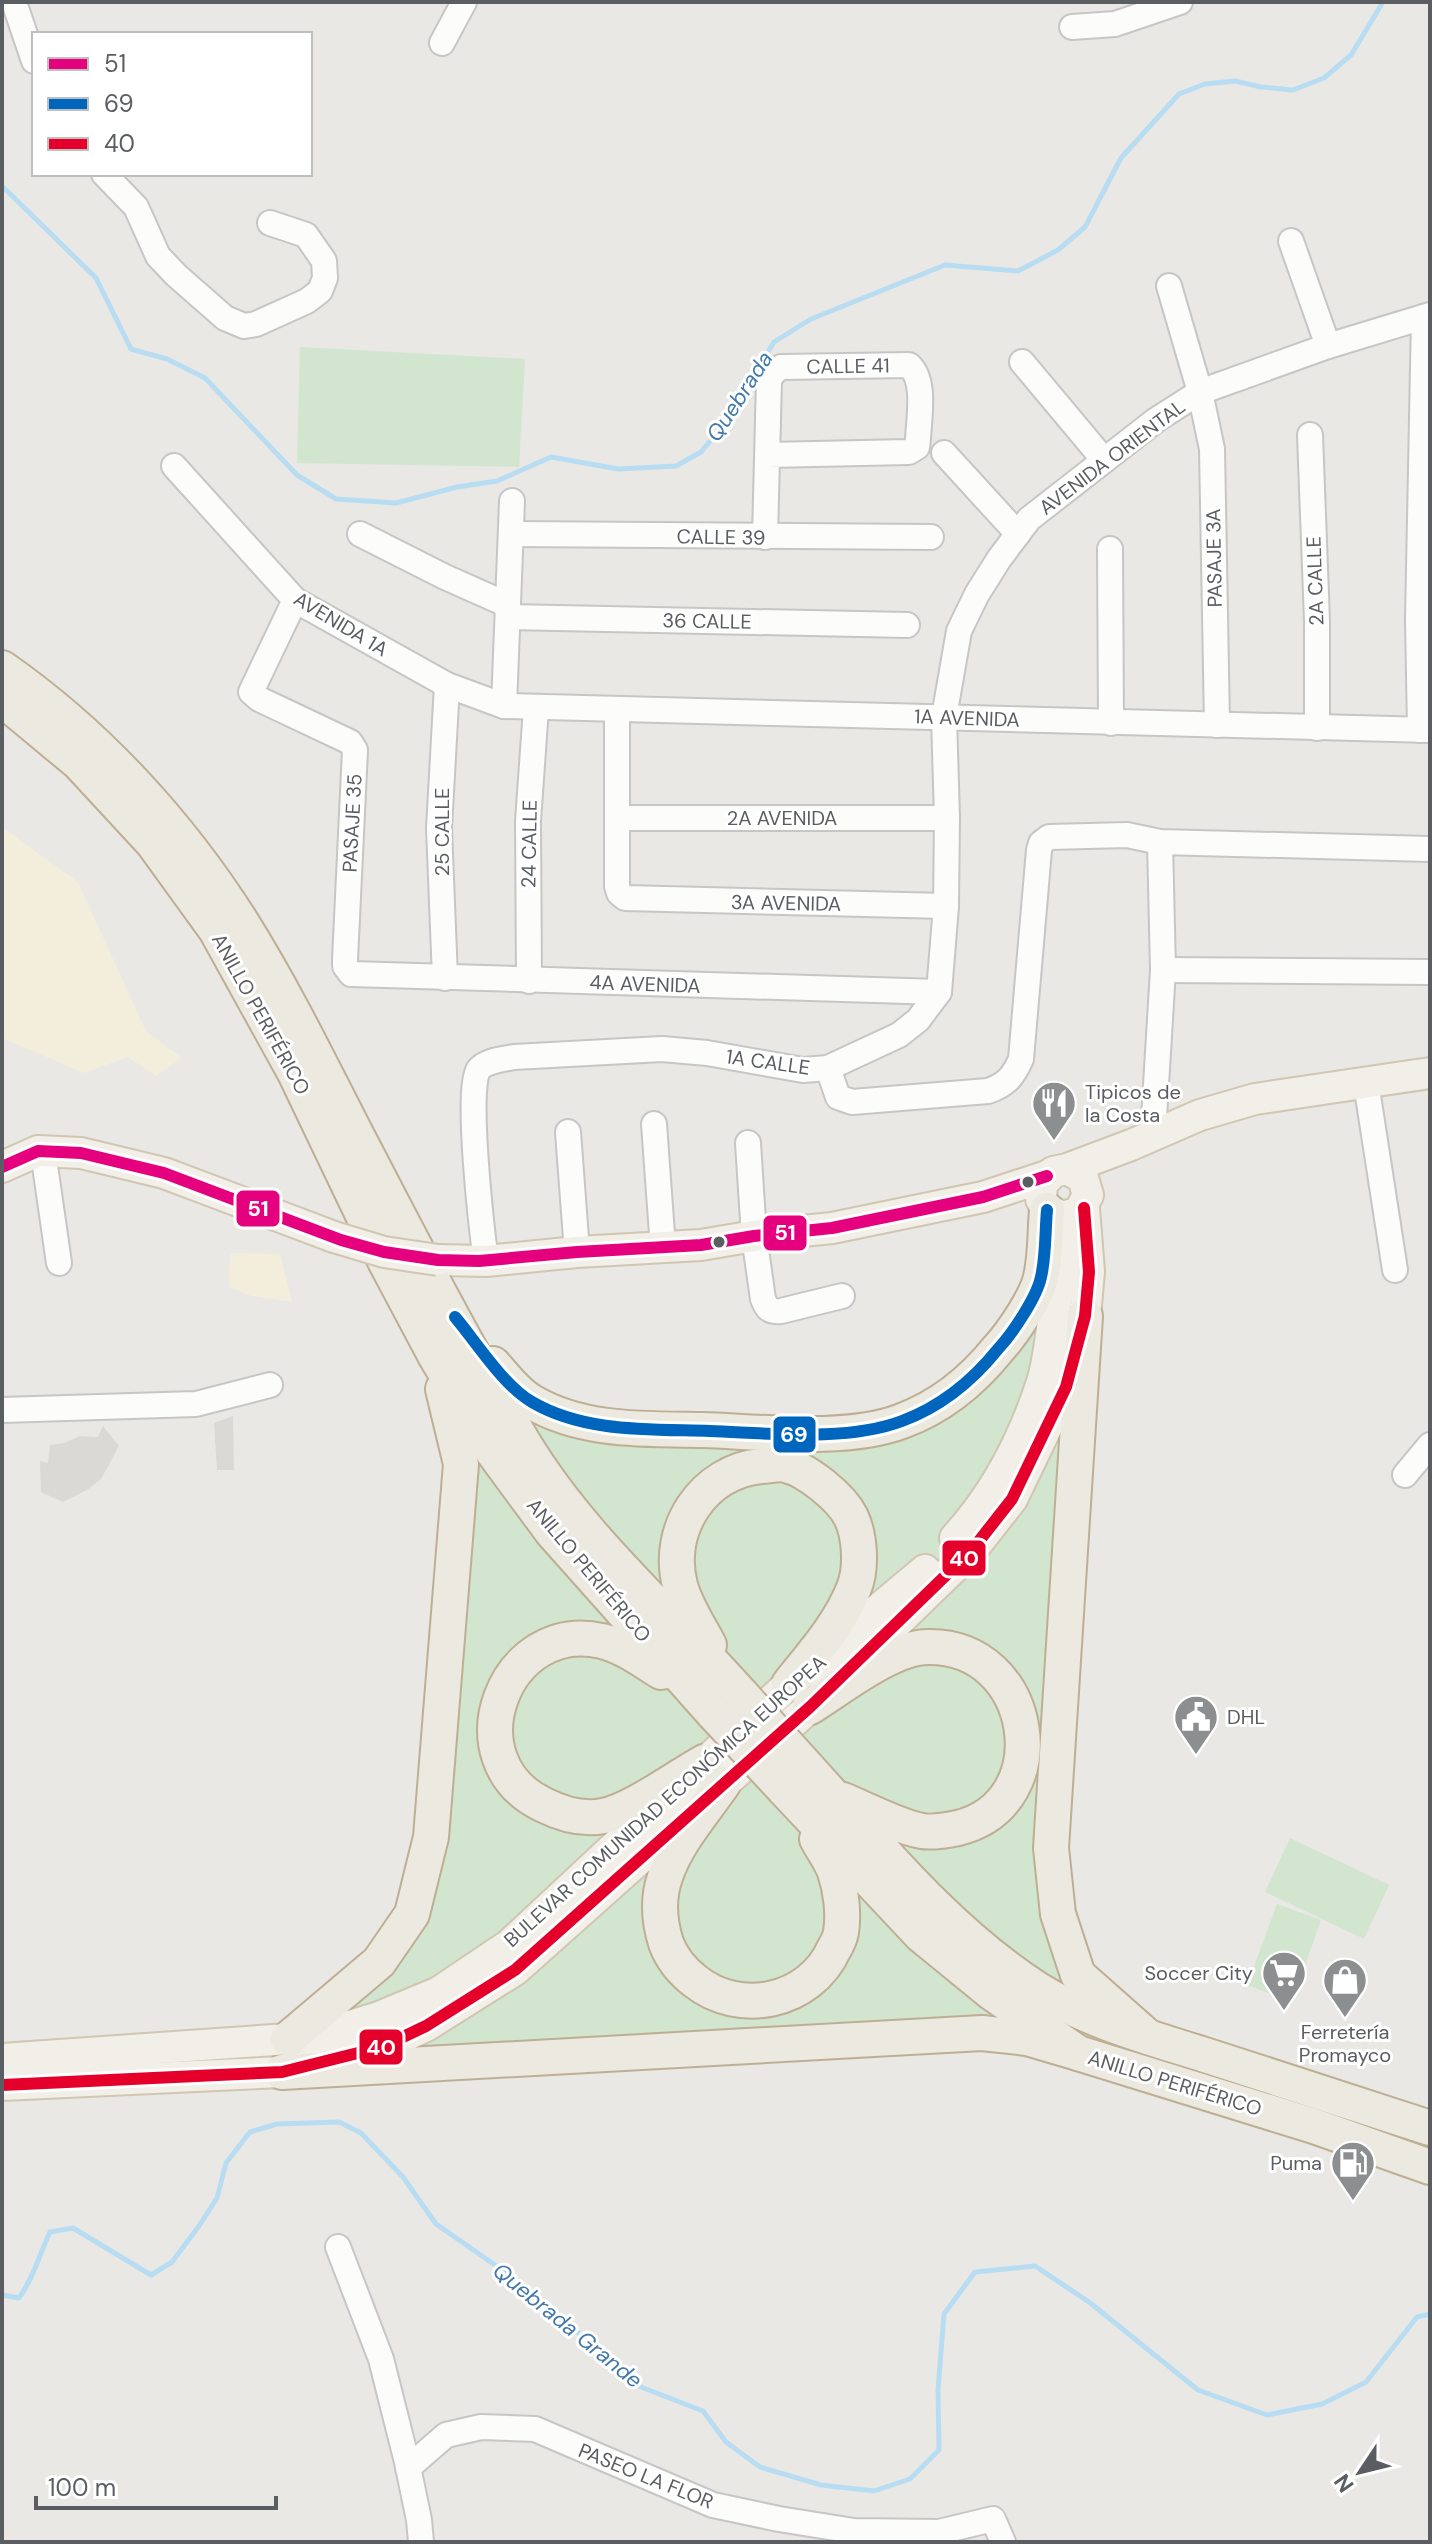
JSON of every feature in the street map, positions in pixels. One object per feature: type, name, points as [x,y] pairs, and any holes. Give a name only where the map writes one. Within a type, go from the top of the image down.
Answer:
[{"type":"highway","name":"ANILLO PERIFÉRICO","points":[[2,668],[97,744],[176,831],[241,922],[278,985],[449,1310],[524,1444],[593,1539],[719,1695],[921,1935],[992,1993],[1078,2053],[1314,2126],[1430,2167]]},
{"type":"highway","name":"ANILLO PERIFÉRICO","points":[[2,699],[79,763],[132,820],[153,843],[216,930],[295,1073],[385,1261],[436,1357],[493,1452],[552,1532],[719,1695]]},
{"type":"highway","points":[[449,1310],[511,1385],[532,1402],[578,1421],[620,1428],[822,1433],[863,1431],[902,1422],[941,1401],[980,1371],[1012,1334],[1041,1279],[1051,1195]]},
{"type":"highway","points":[[1085,1316],[1051,1848],[1058,1914],[1078,1975],[1148,2037]]},
{"type":"highway","points":[[285,2056],[379,1962],[412,1914],[431,1837],[461,1464],[436,1357]]},
{"type":"highway","points":[[719,1695],[680,1586],[676,1557],[681,1531],[690,1509],[710,1485],[742,1468],[785,1465],[818,1479],[851,1516],[859,1553],[855,1587],[800,1695]]},
{"type":"highway","points":[[714,1773],[605,1816],[584,1818],[558,1812],[533,1800],[512,1782],[499,1755],[495,1727],[497,1701],[508,1679],[526,1660],[551,1646],[575,1640],[601,1641],[630,1651],[719,1695]]},
{"type":"highway","points":[[800,1695],[925,1646],[954,1649],[980,1659],[1001,1679],[1015,1700],[1021,1726],[1022,1757],[1013,1786],[999,1807],[970,1825],[923,1831],[835,1797]]},
{"type":"highway","points":[[714,1773],[664,1878],[660,1925],[669,1953],[683,1972],[707,1991],[729,2000],[758,2002],[783,1996],[805,1984],[827,1965],[841,1934],[842,1901],[835,1871],[796,1788]]},
{"type":"highway","name":"ANILLO PERIFÉRICO","points":[[796,1788],[835,1797],[933,1905],[1005,1967],[1071,2009],[1430,2128]]},
{"type":"highway","points":[[285,2056],[982,2033],[1027,2038],[1078,2053]]},
{"type":"main road","points":[[1051,1195],[1142,1140],[1200,1115],[1255,1099],[1430,1073]]},
{"type":"main road","points":[[1051,1195],[1069,1217],[1086,1201],[1116,1159],[1142,1140]]},
{"type":"main road","points":[[2,1167],[43,1152],[81,1153],[164,1173],[334,1237],[384,1252],[438,1260],[486,1261],[701,1245],[832,1228],[983,1197],[1051,1195],[1083,1178],[1086,1201]]},
{"type":"main road","name":"BULEVAR COMUNIDAD ECONÓMICA EUROPEA","points":[[800,1695],[958,1535],[992,1490],[1019,1442],[1043,1380],[1058,1295],[1059,1247],[1051,1195]]},
{"type":"main road","name":"BULEVAR COMUNIDAD ECONÓMICA EUROPEA","points":[[2,2085],[382,2047],[426,2026],[515,1970],[714,1773],[800,1695],[972,1550],[1012,1499],[1066,1387],[1085,1316],[1089,1272],[1086,1201]]},
{"type":"main road","name":"BULEVAR COMUNIDAD ECONÓMICA EUROPEA","points":[[2,2059],[285,2056]]},
{"type":"street","points":[[14,2],[32,55]]},
{"type":"street","points":[[442,43],[464,2]]},
{"type":"street","points":[[1072,27],[1115,24],[1180,2]]},
{"type":"street","points":[[106,176],[136,207],[150,241],[167,266],[225,318],[244,326],[256,324],[307,301],[320,291],[325,278],[324,261],[306,235],[270,223]]},
{"type":"street","points":[[1291,241],[1328,346]]},
{"type":"street","name":"PASAJE 3A","points":[[1169,286],[1200,392],[1212,449],[1217,725]]},
{"type":"street","points":[[1425,730],[1418,620],[1427,316]]},
{"type":"street","name":"AVENIDA ORIENTAL","points":[[939,992],[946,906],[944,717],[959,631],[977,594],[1018,534],[1029,519],[1104,460],[1156,420],[1200,392],[1328,346],[1427,316]]},
{"type":"street","points":[[1022,362],[1104,460]]},
{"type":"street","name":"CALLE 41","points":[[765,537],[767,455],[769,380],[774,372],[781,367],[909,365],[916,371],[919,382],[917,447],[909,452],[767,455]]},
{"type":"street","name":"2A CALLE","points":[[1310,435],[1317,621],[1317,728]]},
{"type":"street","points":[[944,453],[1018,534]]},
{"type":"street","name":"AVENIDA 1A","points":[[174,466],[295,600],[447,685],[504,706]]},
{"type":"street","points":[[504,706],[512,501]]},
{"type":"street","points":[[360,534],[508,611]]},
{"type":"street","name":"CALLE 39","points":[[511,534],[931,537]]},
{"type":"street","points":[[1110,549],[1111,723]]},
{"type":"street","name":"PASAJE 35","points":[[295,600],[251,692],[259,699],[350,742],[355,750],[345,960],[351,974]]},
{"type":"street","name":"36 CALLE","points":[[508,611],[907,625]]},
{"type":"street","name":"25 CALLE","points":[[445,978],[439,828],[447,685]]},
{"type":"street","name":"1A AVENIDA","points":[[504,706],[1425,730]]},
{"type":"street","name":"24 CALLE","points":[[529,981],[528,821],[536,708]]},
{"type":"street","points":[[617,710],[617,818]]},
{"type":"street","name":"2A AVENIDA","points":[[617,818],[947,818]]},
{"type":"street","name":"3A AVENIDA","points":[[617,818],[617,886],[625,898],[946,906]]},
{"type":"street","name":"1A CALLE","points":[[486,1261],[479,1204],[474,1083],[479,1069],[491,1062],[514,1057],[662,1049],[707,1053],[803,1070],[828,1068],[838,1097],[852,1102],[988,1091],[1002,1087],[1014,1075],[1021,1059],[1041,843],[1049,837],[1127,835],[1160,842]]},
{"type":"street","points":[[1142,1140],[1163,970],[1160,842],[1430,849]]},
{"type":"street","points":[[1163,970],[1430,972]]},
{"type":"street","name":"4A AVENIDA","points":[[351,974],[939,992]]},
{"type":"street","points":[[828,1068],[899,1035],[918,1020],[939,992]]},
{"type":"street","points":[[1366,1083],[1395,1270]]},
{"type":"street","points":[[654,1124],[663,1248]]},
{"type":"street","points":[[568,1132],[577,1252]]},
{"type":"street","points":[[748,1143],[754,1236],[767,1308],[772,1312],[781,1311],[842,1296]]},
{"type":"street","points":[[43,1152],[59,1263]]},
{"type":"street","points":[[2,1410],[196,1404],[270,1385]]},
{"type":"street","points":[[1405,1475],[1430,1445]]},
{"type":"street","points":[[338,2247],[381,2359],[408,2468],[421,2542]]},
{"type":"street","name":"PASEO LA FLOR","points":[[408,2468],[446,2435],[481,2427],[535,2429],[713,2505],[854,2531],[939,2532],[993,2519],[1003,2542]]},
{"type":"shaded area","points":[[2,827],[78,882],[146,1031],[182,1058],[156,1076],[128,1057],[84,1073],[2,1038]]},
{"type":"shaded area","points":[[230,1253],[280,1254],[292,1302],[252,1296],[229,1287]]},
{"type":"shaded area","points":[[233,1416],[234,1470],[217,1470],[214,1423]]},
{"type":"shaded area","points":[[103,1426],[119,1446],[101,1479],[63,1502],[41,1492],[40,1461],[48,1463],[50,1445],[80,1436],[98,1437]]},
{"type":"green space","points":[[300,347],[525,359],[519,467],[297,463]]},
{"type":"green space","points":[[1074,1215],[1051,1848],[1078,1975],[1148,2037],[1078,2053],[1027,2038],[282,2072],[288,2039],[412,1914],[461,1464],[532,1402],[822,1433],[941,1401]]},
{"type":"green space","points":[[1290,1838],[1389,1885],[1364,1939],[1265,1892]]},
{"type":"green space","points":[[1277,1904],[1321,1920],[1292,2002],[1247,1985]]},
{"type":"waterway","name":"Quebrada","points":[[2,186],[96,278],[131,349],[167,359],[205,378],[297,475],[336,499],[396,503],[457,487],[497,481],[551,457],[618,469],[676,466],[701,452],[725,423],[774,342],[811,319],[945,265],[1018,271],[1058,250],[1085,227],[1121,158],[1179,94],[1205,84],[1235,81],[1293,90],[1324,78],[1351,55],[1383,2]]},
{"type":"waterway","name":"Quebrada Grande","points":[[2,2295],[19,2298],[50,2232],[73,2228],[151,2275],[172,2262],[199,2226],[217,2198],[226,2163],[250,2132],[277,2124],[339,2122],[361,2133],[403,2177],[436,2224],[518,2281],[641,2387],[703,2411],[726,2442],[760,2467],[821,2485],[874,2491],[910,2479],[939,2450],[938,2390],[944,2314],[975,2272],[1035,2266],[1089,2302],[1198,2390],[1267,2415],[1322,2404],[1366,2382],[1417,2317],[1430,2314]]},
{"type":"transit line","name":"51","points":[[2,1167],[38,1151],[81,1153],[164,1173],[341,1240],[384,1252],[438,1260],[479,1261],[701,1245],[832,1228],[983,1197],[1047,1176]]},
{"type":"transit line","name":"40","points":[[2,2085],[282,2072],[382,2047],[426,2026],[515,1970],[810,1707],[972,1550],[1012,1499],[1066,1387],[1085,1316],[1089,1272],[1084,1208]]},
{"type":"transit line","name":"69","points":[[455,1317],[521,1395],[552,1412],[574,1419],[642,1429],[782,1434],[832,1434],[880,1428],[916,1415],[955,1391],[978,1371],[1010,1334],[1039,1285],[1044,1261],[1047,1210]]},
{"type":"place","name":"Tipicos de la Costa","points":[[1054,1142]]},
{"type":"place","name":"DHL","points":[[1196,1756]]},
{"type":"place","name":"Soccer City","points":[[1284,2012]]},
{"type":"place","name":"Ferretería Promayco","points":[[1345,2019]]},
{"type":"place","name":"Puma","points":[[1353,2202]]}]
